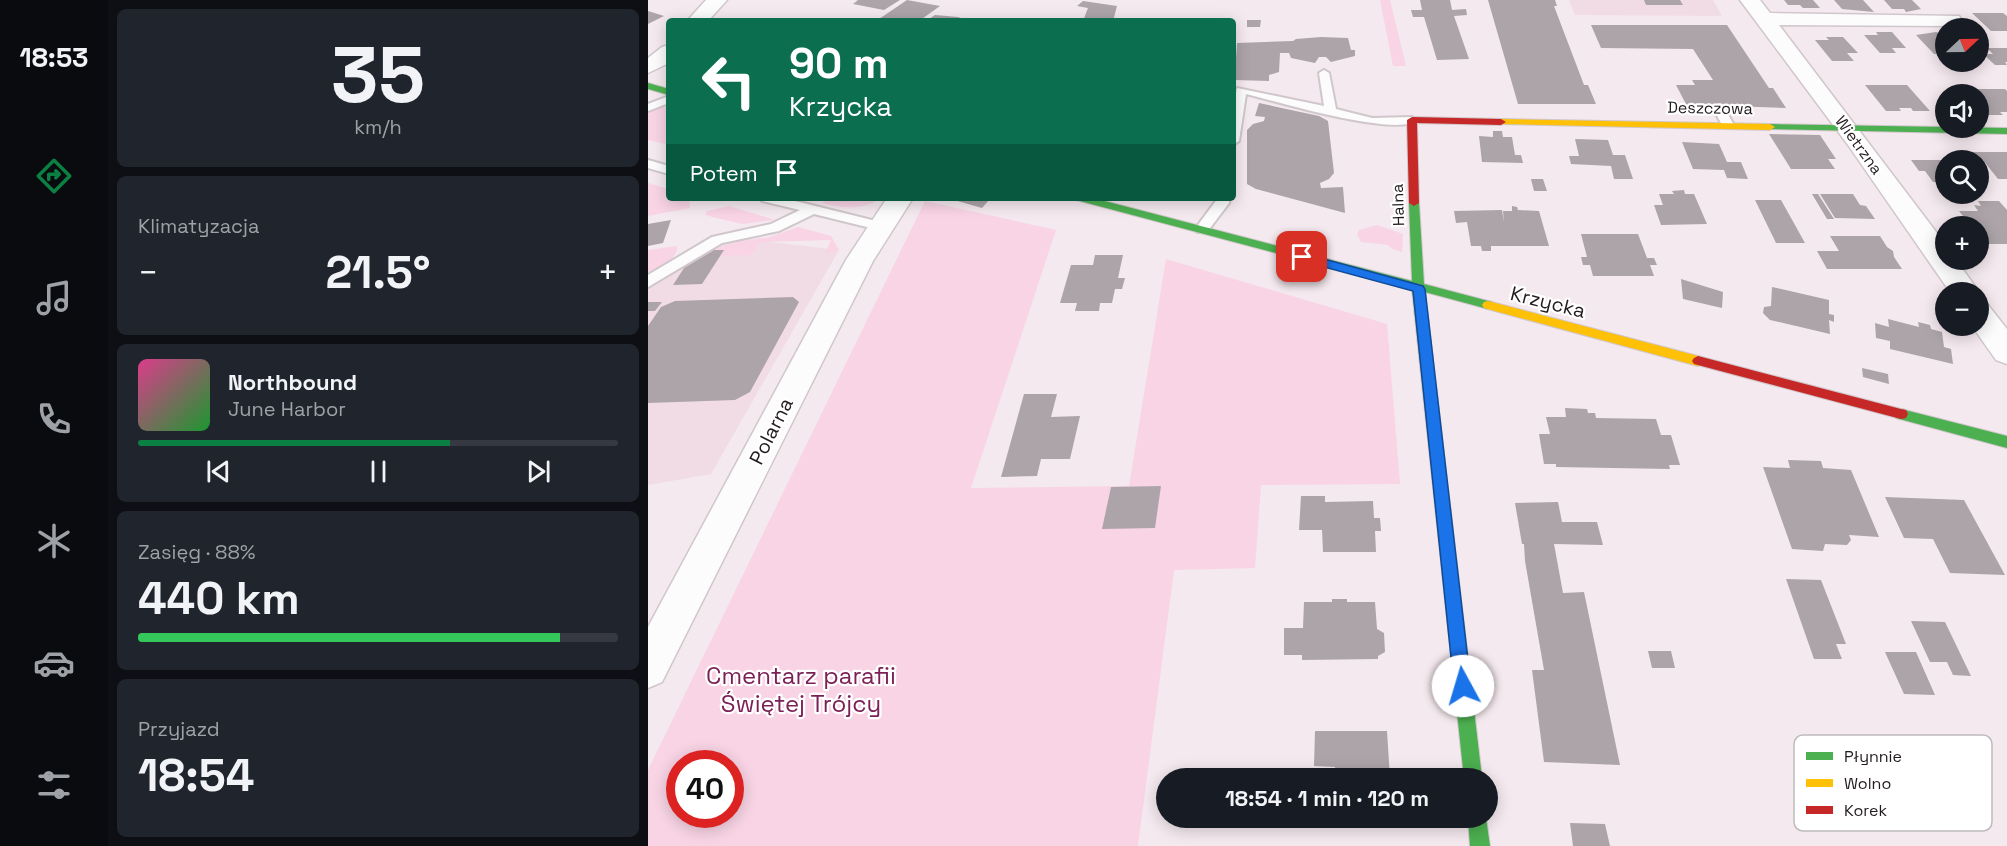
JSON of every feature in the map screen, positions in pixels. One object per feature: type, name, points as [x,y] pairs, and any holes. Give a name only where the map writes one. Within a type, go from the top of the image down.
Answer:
[{"type":"street","points":[[700,18],[717,0]]},
{"type":"street","points":[[1932,1],[1950,18]]},
{"type":"street","points":[[1757,10],[1935,23]]},
{"type":"street","name":"Wietrzna","points":[[1757,10],[1846,127],[1958,282]]},
{"type":"street","points":[[648,68],[666,54]]},
{"type":"street","points":[[648,86],[666,91]]},
{"type":"street","name":"Deszczowa","points":[[1412,120],[2007,131]]},
{"type":"street","name":"Halna","points":[[1412,120],[1416,269],[1472,768]]},
{"type":"street","name":"Polarna","points":[[648,668],[860,260],[879,226],[898,201]]},
{"type":"street","name":"Krzycka","points":[[1092,201],[2007,442]]},
{"type":"street","points":[[1989,327],[2007,352]]},
{"type":"street","points":[[1478,828],[1480,846]]},
{"type":"lane","points":[[1324,73],[1330,109]]},
{"type":"lane","points":[[1237,89],[1330,109],[1372,121],[1412,120]]},
{"type":"lane","points":[[648,108],[666,100]]},
{"type":"lane","points":[[1719,108],[1728,125]]},
{"type":"lane","points":[[648,164],[666,169]]},
{"type":"lane","points":[[778,201],[879,226]]},
{"type":"lane","points":[[1202,229],[1223,201]]},
{"type":"lane","points":[[648,282],[717,240],[774,228],[811,210]]},
{"type":"shaded area","points":[[1569,0],[1713,0],[1722,16],[1575,15]]},
{"type":"shaded area","points":[[711,235],[839,250],[711,474],[648,485],[648,275]]},
{"type":"green space","points":[[1380,0],[1390,0],[1406,66],[1393,66]]},
{"type":"green space","points":[[666,108],[666,144],[648,140],[648,112]]},
{"type":"green space","points":[[648,183],[666,188],[666,201],[689,201],[690,208],[648,216]]},
{"type":"green space","points":[[825,201],[877,201],[853,207],[822,203]]},
{"type":"green space","name":"Cmentarz parafii Świętej Trójcy","points":[[925,201],[1056,230],[971,488],[1129,486],[1166,259],[1387,324],[1400,484],[1261,485],[1255,568],[1174,570],[1138,846],[648,846],[648,770]]},
{"type":"green space","points":[[729,206],[775,220],[742,224],[705,215],[707,211]]},
{"type":"green space","points":[[1377,225],[1403,234],[1402,252],[1388,245],[1361,242],[1357,234],[1359,230]]},
{"type":"green space","points":[[798,227],[831,236],[839,250],[825,254],[831,240],[760,242],[751,255],[721,256],[724,250],[714,250],[735,242],[770,237]]},
{"type":"green space","points":[[677,246],[677,251],[671,259],[648,275],[648,250]]},
{"type":"building","points":[[858,0],[900,0],[884,10],[853,4]]},
{"type":"building","points":[[907,0],[940,6],[923,18],[880,18]]},
{"type":"building","points":[[1420,0],[1450,0],[1452,10],[1466,9],[1467,15],[1454,16],[1469,59],[1437,60],[1424,17],[1413,17],[1411,10],[1422,10]]},
{"type":"building","points":[[1488,0],[1555,0],[1557,6],[1554,6],[1584,85],[1588,85],[1596,104],[1518,104]]},
{"type":"building","points":[[1644,0],[1680,0],[1683,5],[1646,5]]},
{"type":"building","points":[[1784,0],[1813,0],[1820,8],[1788,5]]},
{"type":"building","points":[[1834,0],[1863,0],[1874,12],[1842,9]]},
{"type":"building","points":[[1884,0],[1912,0],[1921,9],[1906,12],[1904,9],[1892,9]]},
{"type":"building","points":[[1083,1],[1117,6],[1114,18],[1084,18],[1088,8],[1077,6]]},
{"type":"building","points":[[648,11],[664,16],[648,24]]},
{"type":"building","points":[[1972,13],[2003,13],[2007,16],[2007,31],[1991,31],[1989,18],[1977,18]]},
{"type":"building","points":[[935,15],[961,18],[930,18]]},
{"type":"building","points":[[1247,20],[1261,20],[1260,27],[1247,27]]},
{"type":"building","points":[[1591,25],[1727,25],[1769,88],[1773,88],[1786,108],[1687,106],[1676,85],[1695,85],[1692,80],[1713,80],[1693,49],[1601,48]]},
{"type":"building","points":[[1876,32],[1892,32],[1906,48],[1892,48],[1896,53],[1880,53],[1864,35],[1878,35]]},
{"type":"building","points":[[1935,32],[1935,54],[1934,54],[1916,35]]},
{"type":"building","points":[[1826,37],[1843,37],[1858,53],[1847,53],[1854,61],[1832,61],[1815,40],[1829,40]]},
{"type":"building","points":[[1348,38],[1351,50],[1355,50],[1355,56],[1331,62],[1326,57],[1319,57],[1315,63],[1291,58],[1289,53],[1280,53],[1279,72],[1269,75],[1269,81],[1236,80],[1237,43]]},
{"type":"building","points":[[1989,48],[2007,48],[2007,62],[2005,62],[2007,65],[1995,65],[1989,60],[1989,54],[1993,54]]},
{"type":"building","points":[[1865,85],[1907,85],[1930,111],[1899,108],[1901,111],[1886,111]]},
{"type":"building","points":[[1989,89],[2007,91],[2007,112],[2000,112],[2003,115],[1989,115]]},
{"type":"building","points":[[1259,103],[1319,116],[1328,121],[1334,173],[1329,179],[1320,183],[1321,188],[1343,187],[1345,213],[1256,189],[1247,184],[1247,130],[1253,124],[1264,121],[1265,117],[1255,116]]},
{"type":"building","points":[[1493,131],[1502,131],[1503,137],[1512,137],[1515,155],[1521,155],[1523,163],[1482,162],[1479,136],[1493,137]]},
{"type":"building","points":[[1769,134],[1820,135],[1836,159],[1828,159],[1835,169],[1791,169]]},
{"type":"building","points":[[1575,139],[1608,140],[1613,155],[1625,155],[1633,179],[1614,179],[1611,166],[1571,164],[1569,156],[1579,156]]},
{"type":"building","points":[[1682,142],[1719,144],[1727,162],[1741,162],[1748,179],[1727,178],[1724,170],[1693,169]]},
{"type":"building","points":[[1989,152],[2007,152],[2007,179],[1998,179],[1989,168]]},
{"type":"building","points":[[1911,160],[1935,160],[1935,182],[1925,171],[1919,171]]},
{"type":"building","points":[[1531,179],[1543,179],[1547,191],[1534,191]]},
{"type":"building","points":[[1684,190],[1685,194],[1694,194],[1707,224],[1661,225],[1654,205],[1663,205],[1659,194],[1674,194],[1672,191]]},
{"type":"building","points":[[1812,194],[1818,194],[1834,219],[1827,219]]},
{"type":"building","points":[[1820,194],[1853,194],[1860,205],[1866,206],[1875,219],[1835,218]]},
{"type":"building","points":[[1755,200],[1781,200],[1805,243],[1776,243]]},
{"type":"building","points":[[958,201],[988,201],[982,208]]},
{"type":"building","points":[[1989,201],[1999,201],[2007,210],[2007,244],[1989,244],[1989,216],[1963,216],[1959,211],[1978,211],[1974,205],[1981,206],[1980,204],[1989,204]]},
{"type":"building","points":[[1512,206],[1517,207],[1518,210],[1539,211],[1549,246],[1491,246],[1491,251],[1482,251],[1481,246],[1471,246],[1467,222],[1456,223],[1454,211],[1502,210],[1504,222],[1503,211],[1512,211]]},
{"type":"building","points":[[671,220],[663,243],[648,246],[648,224]]},
{"type":"building","points":[[1581,234],[1638,234],[1647,258],[1654,258],[1657,265],[1650,265],[1654,276],[1593,276],[1590,265],[1583,265],[1581,257],[1587,257]]},
{"type":"building","points":[[1830,236],[1880,236],[1887,247],[1893,251],[1902,269],[1827,269],[1817,251],[1839,251]]},
{"type":"building","points":[[714,250],[724,250],[702,284],[673,285],[684,268]]},
{"type":"building","points":[[1095,255],[1123,255],[1118,278],[1125,278],[1122,289],[1115,289],[1112,303],[1100,303],[1099,311],[1075,311],[1077,303],[1060,303],[1071,265],[1093,265]]},
{"type":"building","points":[[1681,279],[1723,292],[1722,308],[1683,299]]},
{"type":"building","points":[[1772,287],[1829,300],[1829,314],[1834,315],[1834,322],[1829,320],[1830,334],[1770,320],[1763,313],[1764,307],[1771,306]]},
{"type":"building","points":[[793,297],[799,302],[750,392],[735,400],[648,403],[648,326],[661,307],[675,301]]},
{"type":"building","points":[[648,302],[662,302],[655,311],[648,311]]},
{"type":"building","points":[[1888,319],[1919,327],[1918,322],[1930,325],[1931,329],[1935,330],[1935,336],[1943,336],[1944,347],[1951,349],[1953,364],[1890,349],[1890,341],[1876,338],[1875,323],[1889,327]]},
{"type":"building","points":[[1862,368],[1888,374],[1889,384],[1863,377]]},
{"type":"building","points":[[1024,394],[1057,394],[1051,417],[1080,416],[1070,459],[1041,459],[1037,476],[1001,477]]},
{"type":"building","points":[[1565,408],[1587,409],[1588,413],[1595,413],[1596,418],[1656,419],[1661,435],[1671,435],[1680,465],[1669,465],[1670,469],[1556,467],[1556,464],[1544,464],[1539,434],[1550,434],[1546,417],[1566,417]]},
{"type":"building","points":[[1788,460],[1821,461],[1823,468],[1851,470],[1879,537],[1849,535],[1851,540],[1847,545],[1825,544],[1823,551],[1792,549],[1763,467],[1790,468]]},
{"type":"building","points":[[1161,486],[1155,528],[1102,529],[1111,487]]},
{"type":"building","points":[[1301,496],[1325,496],[1325,502],[1373,501],[1374,518],[1380,518],[1381,531],[1375,531],[1376,552],[1323,552],[1322,530],[1299,530]]},
{"type":"building","points":[[1885,497],[1964,500],[2005,575],[1950,573],[1933,539],[1904,538]]},
{"type":"building","points":[[1558,502],[1562,522],[1597,522],[1603,545],[1554,544],[1563,593],[1584,592],[1620,765],[1544,762],[1532,670],[1544,670],[1524,544],[1522,544],[1515,503]]},
{"type":"building","points":[[1786,579],[1821,580],[1846,644],[1836,644],[1842,659],[1814,659]]},
{"type":"building","points":[[1332,599],[1347,599],[1347,602],[1375,602],[1377,629],[1384,633],[1385,652],[1378,656],[1378,659],[1302,660],[1302,655],[1284,655],[1284,628],[1303,628],[1304,602],[1332,602]]},
{"type":"building","points":[[1911,621],[1945,622],[1971,676],[1953,675],[1947,662],[1930,662]]},
{"type":"building","points":[[1648,651],[1671,651],[1675,668],[1652,668]]},
{"type":"building","points":[[1885,652],[1916,652],[1935,695],[1904,694]]},
{"type":"building","points":[[1315,731],[1387,731],[1389,768],[1314,766]]},
{"type":"building","points":[[1570,823],[1605,824],[1610,846],[1573,846]]},
{"type":"traffic: fast","points":[[648,86],[666,91]]},
{"type":"traffic: fast","points":[[1770,127],[2007,131]]},
{"type":"traffic: fast","points":[[1091,201],[1488,305]]},
{"type":"traffic: fast","points":[[1414,203],[1416,269],[1472,768]]},
{"type":"traffic: fast","points":[[1901,414],[2007,442]]},
{"type":"traffic: fast","points":[[1478,828],[1480,846]]},
{"type":"traffic: slow","points":[[1501,122],[1770,127]]},
{"type":"traffic: slow","points":[[1488,305],[1698,361]]},
{"type":"traffic: jam","points":[[1414,203],[1412,120],[1501,122]]},
{"type":"traffic: jam","points":[[1698,361],[1901,414]]},
{"type":"route","points":[[1302,257],[1419,289],[1463,686]]}]
